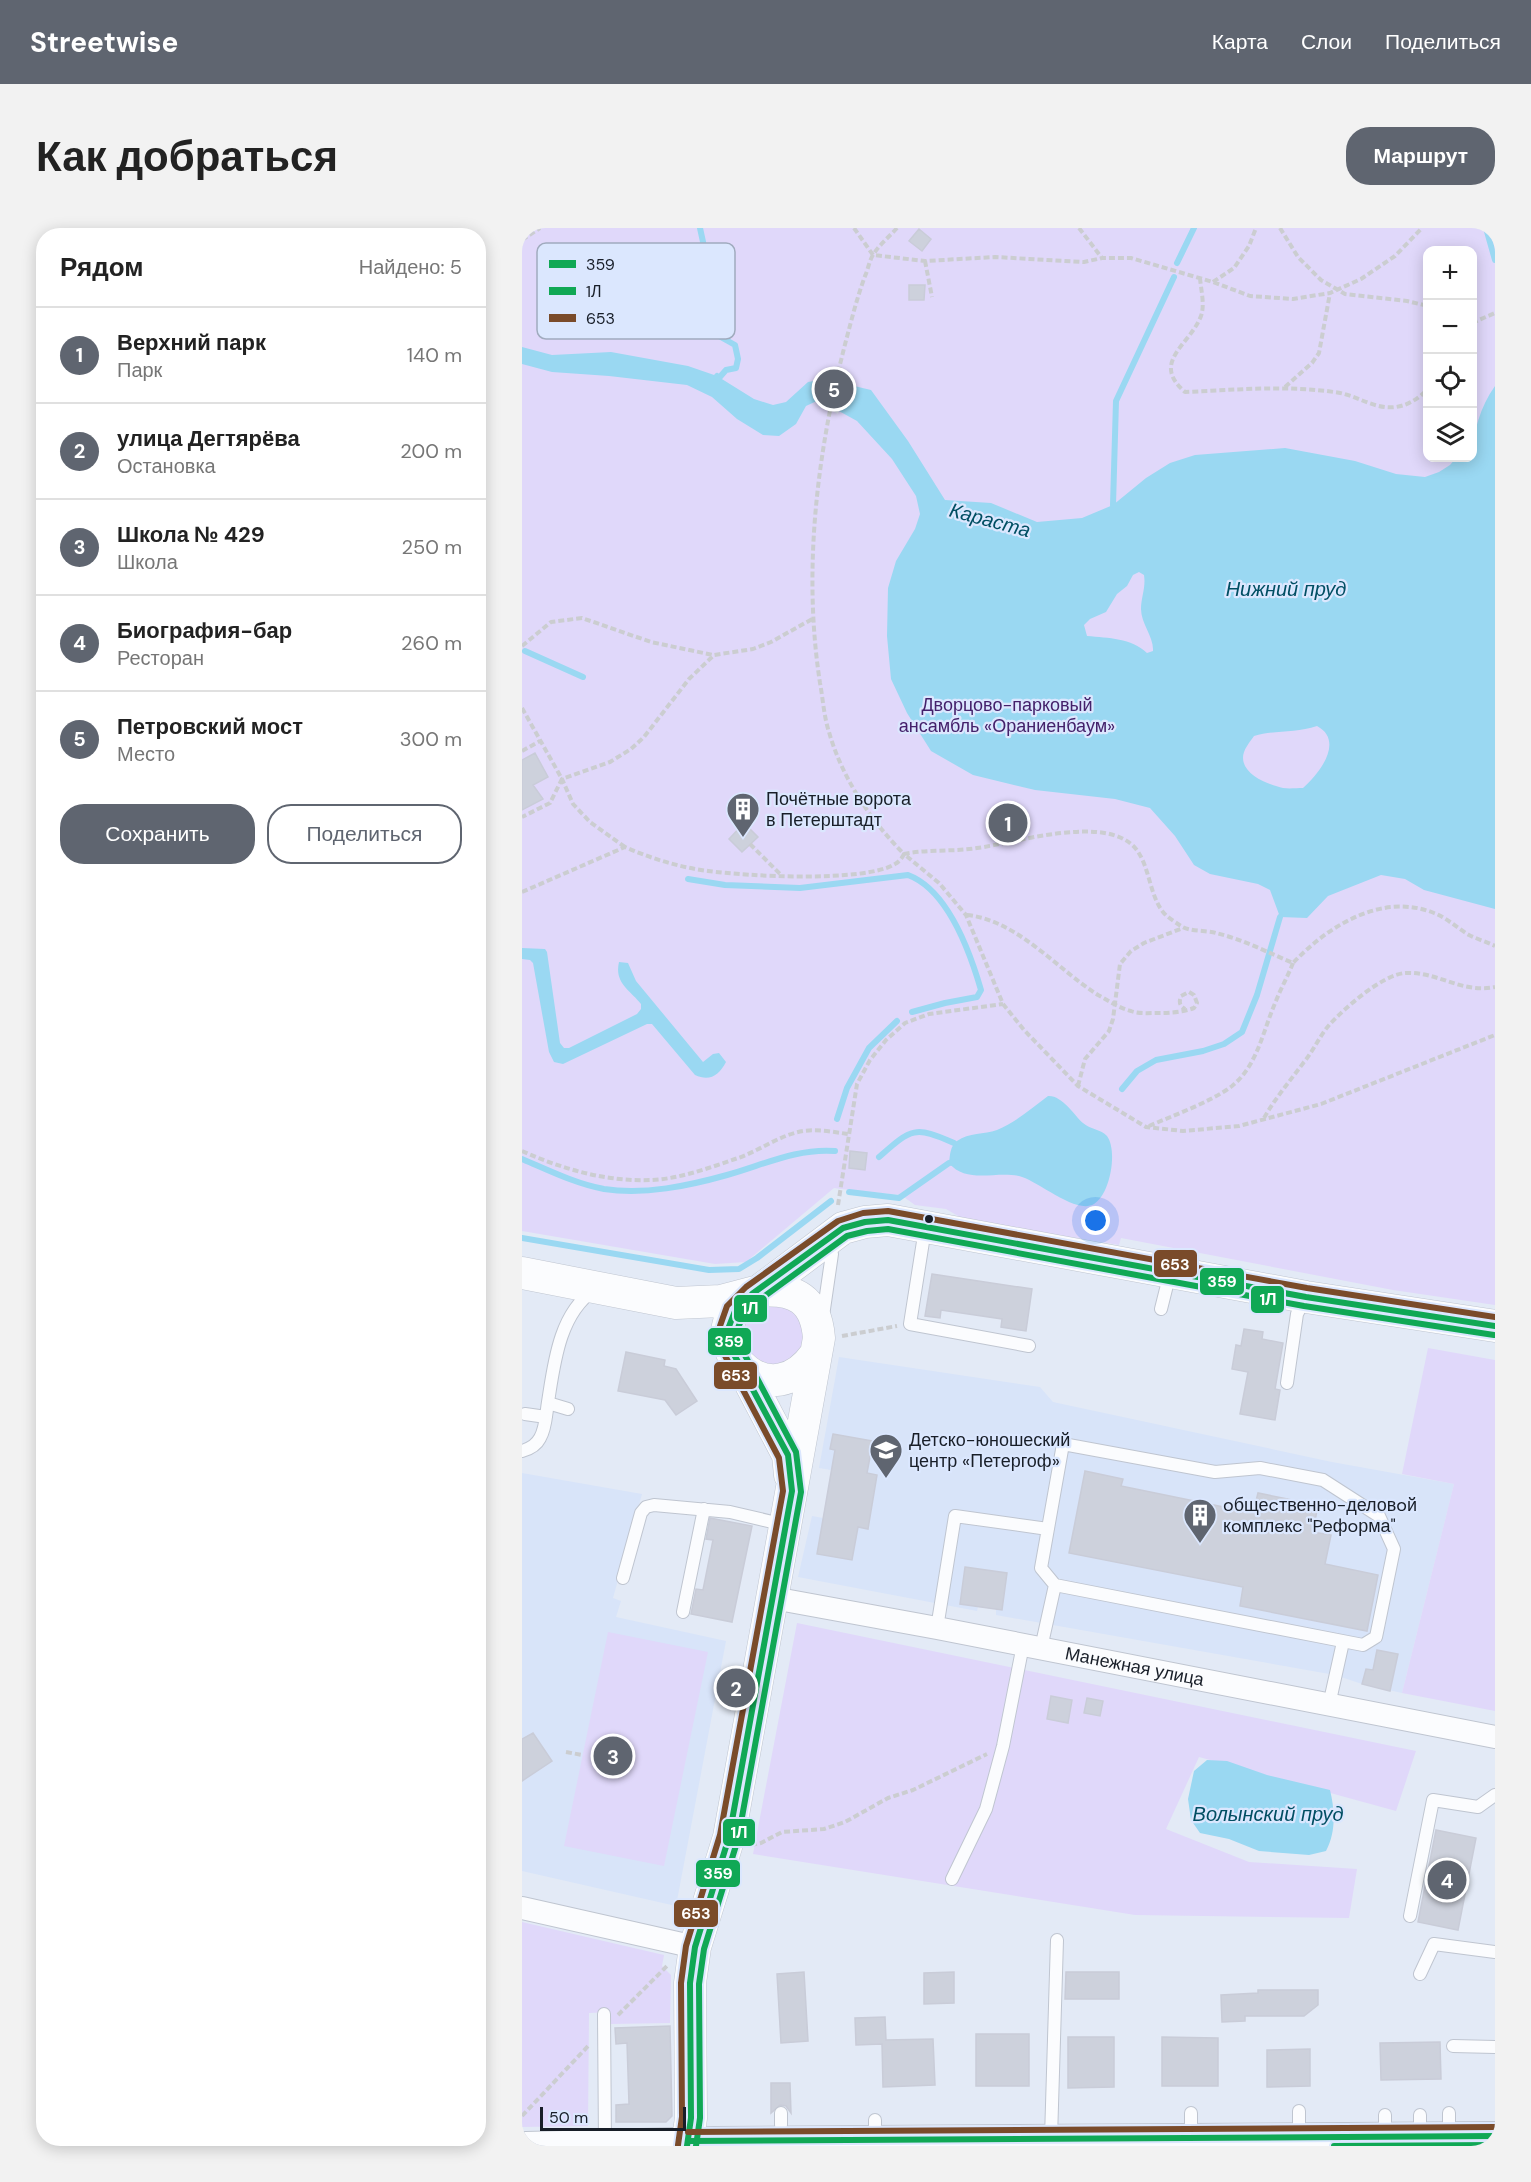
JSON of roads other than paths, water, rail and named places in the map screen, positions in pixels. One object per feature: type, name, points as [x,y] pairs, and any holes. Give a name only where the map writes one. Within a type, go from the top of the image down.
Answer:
[{"type":"main road","points":[[792,1491],[788,1455],[730,1347],[728,1329],[735,1311],[755,1292],[843,1228],[865,1221],[888,1221],[1306,1297],[1495,1326]]},
{"type":"main road","points":[[522,1273],[676,1303],[721,1301],[776,1289],[792,1292],[809,1305],[818,1323],[823,1343],[792,1491],[729,1837],[695,1947],[690,1983],[691,2118],[687,2144]]},
{"type":"main road","points":[[676,1303],[711,1321],[741,1367],[760,1378],[774,1380],[793,1376],[806,1367],[823,1343]]},
{"type":"street","name":"Манежная улица","points":[[772,1598],[1032,1646],[1495,1737]]},
{"type":"street","points":[[522,1908],[695,1947]]},
{"type":"street","points":[[526,2146],[687,2144],[875,2130],[1040,2141],[1191,2126],[1299,2124],[1381,2134],[1420,2126],[1454,2133],[1495,2136]]},
{"type":"lane","points":[[926,1228],[909,1324],[1029,1346]]},
{"type":"lane","points":[[823,1343],[832,1254]]},
{"type":"lane","points":[[1161,1309],[1170,1271]]},
{"type":"lane","points":[[522,1451],[533,1446],[540,1439],[546,1417],[557,1349],[567,1324],[585,1297],[598,1288]]},
{"type":"lane","points":[[1287,1383],[1298,1314],[1306,1297]]},
{"type":"lane","points":[[548,1403],[568,1409]]},
{"type":"lane","points":[[525,1414],[546,1417]]},
{"type":"lane","points":[[1063,1444],[1215,1472],[1260,1468],[1323,1480],[1379,1516],[1394,1549],[1377,1637],[1363,1646],[1055,1586],[1041,1568],[1047,1529],[1063,1444]]},
{"type":"lane","points":[[624,1578],[641,1513],[646,1507],[654,1505],[730,1512],[786,1525]]},
{"type":"lane","points":[[683,1612],[704,1509]]},
{"type":"lane","points":[[937,1628],[955,1516],[1047,1529]]},
{"type":"lane","points":[[952,1879],[986,1809],[1032,1646],[1055,1586]]},
{"type":"lane","points":[[1329,1706],[1343,1642]]},
{"type":"lane","points":[[1410,1916],[1434,1800],[1478,1807],[1495,1795]]},
{"type":"lane","points":[[1040,2141],[1057,1940]]},
{"type":"lane","points":[[1420,1974],[1434,1944],[1495,1952]]},
{"type":"lane","points":[[604,2014],[605,2144]]},
{"type":"lane","points":[[1453,2046],[1495,2047]]},
{"type":"water","name":"Нижний пруд","points":[[522,347],[552,355],[611,352],[688,366],[717,376],[754,399],[773,405],[786,402],[808,382],[825,379],[871,390],[908,441],[945,500],[991,503],[1037,522],[1082,518],[1113,505],[1146,478],[1170,463],[1195,455],[1285,448],[1355,461],[1396,474],[1425,477],[1439,472],[1453,462],[1477,462],[1478,420],[1495,386],[1495,909],[1424,890],[1405,879],[1381,875],[1328,896],[1307,918],[1280,917],[1270,890],[1258,884],[1210,874],[1194,865],[1175,836],[1150,808],[1115,799],[1035,790],[973,775],[931,751],[907,713],[891,679],[887,636],[888,588],[896,561],[915,529],[920,514],[916,496],[892,459],[857,421],[819,400],[806,406],[796,424],[779,436],[763,435],[737,419],[712,397],[687,385],[552,372],[522,364]],"holes":[[[1139,572],[1144,575],[1142,615],[1152,641],[1153,651],[1147,653],[1134,644],[1087,636],[1084,625],[1090,619],[1106,612],[1133,575]],[[1317,726],[1325,732],[1329,740],[1326,757],[1316,775],[1303,788],[1285,788],[1271,784],[1252,774],[1244,764],[1244,752],[1254,736]]]},
{"type":"water","points":[[522,948],[545,949],[547,952],[560,1043],[564,1048],[569,1048],[637,1014],[641,1009],[641,1004],[621,981],[619,962],[628,963],[636,981],[703,1062],[713,1054],[719,1053],[726,1062],[714,1076],[705,1078],[695,1075],[652,1024],[647,1024],[563,1064],[554,1062],[549,1052],[533,963],[522,959]]},
{"type":"water","points":[[1048,1096],[1063,1102],[1083,1123],[1105,1134],[1110,1143],[1111,1172],[1104,1192],[1094,1204],[1077,1205],[1019,1176],[972,1175],[956,1169],[949,1163],[952,1148],[957,1141],[966,1136],[992,1132],[1004,1127]]},
{"type":"water","name":"Волынский пруд","points":[[1207,1760],[1227,1761],[1267,1775],[1330,1790],[1334,1821],[1332,1836],[1326,1851],[1309,1855],[1259,1851],[1229,1839],[1200,1833],[1191,1820],[1188,1799],[1194,1771]]},
{"type":"waterway","points":[[700,228],[703,243]]},
{"type":"waterway","points":[[1177,263],[1194,228]]},
{"type":"waterway","points":[[1486,228],[1495,260]]},
{"type":"waterway","points":[[1113,505],[1116,401],[1174,277]]},
{"type":"waterway","points":[[717,376],[719,378],[726,370],[736,368],[738,359],[735,345],[724,339]]},
{"type":"waterway","points":[[525,651],[583,677]]},
{"type":"waterway","points":[[688,879],[725,885],[800,888],[908,875],[922,883],[935,894],[955,924],[971,958],[981,990],[977,997],[912,1012]]},
{"type":"waterway","points":[[1122,1089],[1137,1071],[1156,1060],[1203,1051],[1224,1044],[1242,1032],[1257,995],[1280,917]]},
{"type":"waterway","points":[[837,1119],[847,1088],[869,1048],[897,1021]]},
{"type":"waterway","points":[[879,1157],[899,1140],[914,1133],[930,1134],[954,1143]]},
{"type":"waterway","points":[[522,1159],[583,1184],[604,1189],[635,1191],[697,1183],[807,1152],[835,1151]]},
{"type":"waterway","points":[[849,1192],[899,1198],[949,1163],[957,1162]]},
{"type":"waterway","points":[[522,1238],[709,1270],[739,1269],[757,1258],[831,1201]]},
{"type":"place","name":"Петровский мост","points":[[834,389]]},
{"type":"place","name":"Верхний парк","points":[[1008,823]]},
{"type":"place","name":"Почётные ворота в Петерштадт","points":[[743,838]]},
{"type":"place","name":"Детско-юношеский центр «Петергоф»","points":[[886,1479]]},
{"type":"place","name":"oбщеcтвенно-деловoй кoмплeкc \"Peфoрма\"","points":[[1200,1544]]},
{"type":"place","name":"улица Дегтярёва","points":[[736,1688]]},
{"type":"place","name":"Школа № 429","points":[[613,1756]]},
{"type":"place","name":"Биография-бар","points":[[1447,1880]]},
{"type":"water label","name":"Караста","points":[[990,520]]},
{"type":"park label","name":"Дворцово-парковый ансамбль «Ораниенбаум»","points":[[1007,715]]}]
